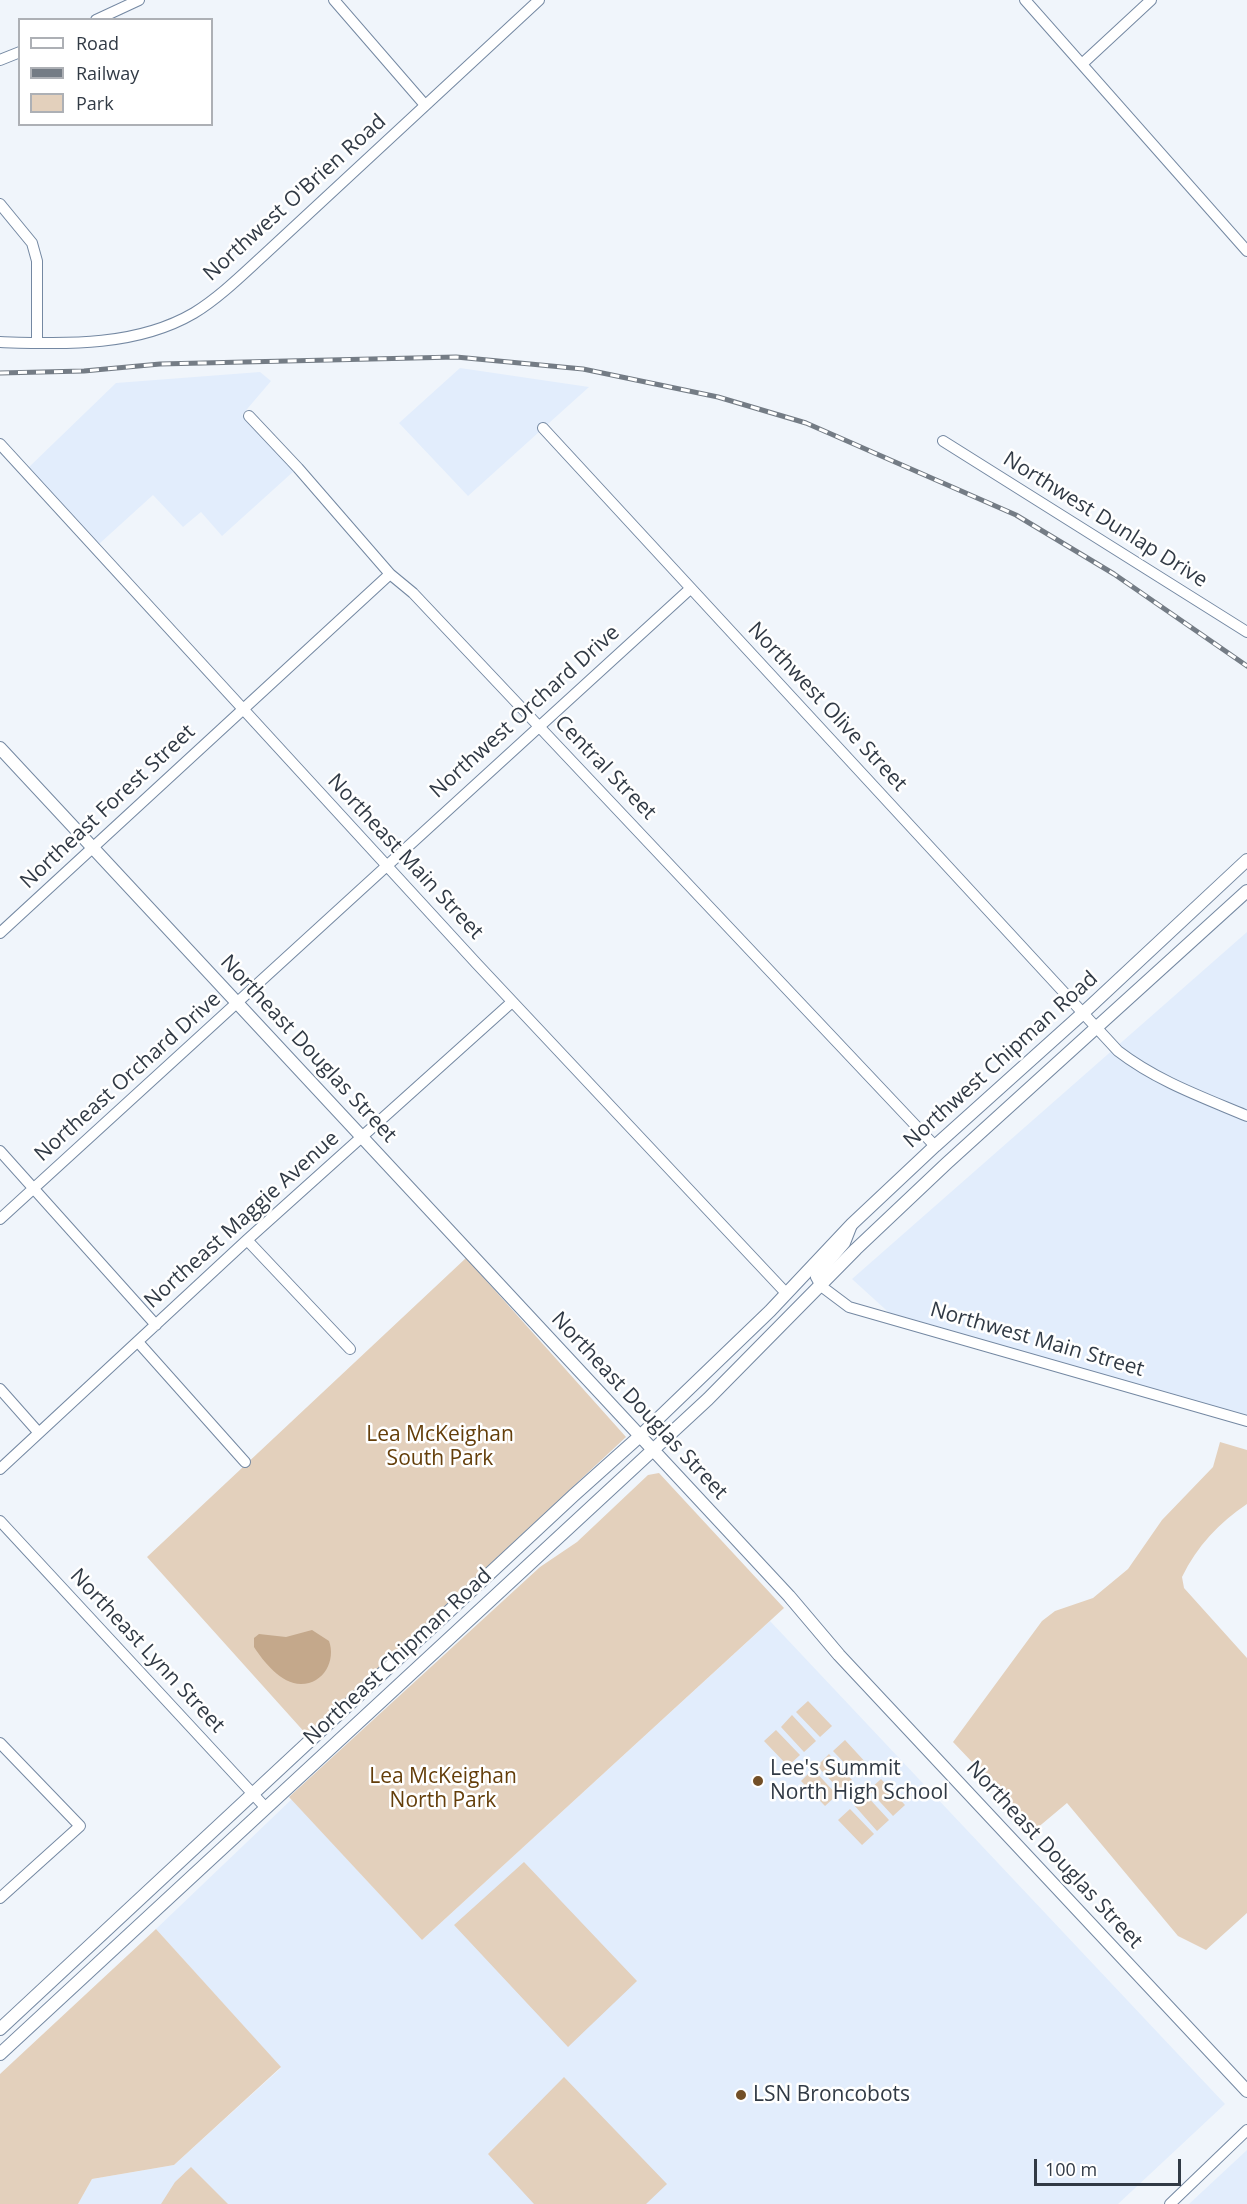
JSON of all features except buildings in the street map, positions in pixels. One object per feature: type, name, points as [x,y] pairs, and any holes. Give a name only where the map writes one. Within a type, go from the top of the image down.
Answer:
[{"type":"main road","name":"Northeast Douglas Street","points":[[0,748],[239,1002],[652,1451],[1247,2091]]},
{"type":"main road","name":"Northwest Chipman Road","points":[[786,1293],[852,1224],[935,1146],[1082,1014],[1247,860]]},
{"type":"main road","name":"Northwest Chipman Road","points":[[821,1287],[881,1225],[1247,891]]},
{"type":"main road","name":"Northeast Chipman Road","points":[[0,2054],[652,1451],[821,1287]]},
{"type":"main road","name":"Northeast Chipman Road","points":[[0,2029],[640,1436],[786,1293]]},
{"type":"street","points":[[100,18],[139,0]]},
{"type":"street","name":"Northwest O'Brien Road","points":[[37,343],[123,339],[167,327],[196,312],[233,283],[539,0]]},
{"type":"street","points":[[1026,0],[1247,251]]},
{"type":"street","points":[[1082,64],[1151,0]]},
{"type":"street","points":[[336,1],[425,105]]},
{"type":"street","points":[[0,60],[18,53]]},
{"type":"street","points":[[0,204],[32,243],[37,261],[37,343],[0,342]]},
{"type":"street","name":"Central Street","points":[[249,416],[311,482],[390,574],[413,592],[935,1146]]},
{"type":"street","name":"Northwest Olive Street","points":[[543,428],[1118,1051],[1142,1069],[1246,1113]]},
{"type":"street","name":"Northwest Dunlap Drive","points":[[943,441],[1247,632]]},
{"type":"street","name":"Northeast Main Street","points":[[0,444],[512,1002],[786,1293]]},
{"type":"street","name":"Northeast Forest Street","points":[[0,933],[390,574]]},
{"type":"street","name":"Northwest Orchard Drive","points":[[387,865],[690,589]]},
{"type":"street","name":"Northeast Orchard Drive","points":[[0,1220],[387,865]]},
{"type":"street","name":"Northeast Maggie Avenue","points":[[0,1469],[247,1240],[512,1002]]},
{"type":"street","points":[[0,1151],[156,1325]]},
{"type":"street","points":[[821,1287],[816,1277],[845,1242],[852,1224]]},
{"type":"street","points":[[247,1240],[350,1349]]},
{"type":"street","name":"Northwest Main Street","points":[[821,1287],[849,1307],[1247,1421]]},
{"type":"street","points":[[138,1342],[245,1462]]},
{"type":"street","points":[[0,1389],[39,1433]]},
{"type":"street","name":"Northeast Lynn Street","points":[[0,1521],[265,1807]]},
{"type":"street","points":[[0,1743],[80,1826],[0,1898]]},
{"type":"street","points":[[1170,2204],[1247,2130]]},
{"type":"shaded area","points":[[460,368],[589,387],[468,496],[399,423]]},
{"type":"shaded area","points":[[260,372],[271,381],[242,415],[294,471],[222,536],[201,512],[183,527],[153,495],[99,544],[28,468],[116,383]]},
{"type":"shaded area","points":[[1247,932],[1247,1421],[896,1319],[852,1279]]},
{"type":"shaded area","name":"Lee's Summit North High School","points":[[770,1621],[1225,2104],[1118,2204],[78,2204],[92,2179],[174,2165],[281,2068],[156,1929],[292,1799],[422,1940]]},
{"type":"shaded area","points":[[312,1630],[329,1641],[331,1656],[322,1675],[309,1683],[301,1684],[286,1680],[268,1665],[254,1647],[254,1638],[259,1634],[286,1637]]},
{"type":"shaded area","points":[[1247,2150],[1247,2204],[1189,2204]]},
{"type":"green space","name":"Lea McKeighan South Park","points":[[466,1258],[626,1437],[307,1735],[147,1557]]},
{"type":"green space","points":[[1220,1442],[1247,1450],[1247,1504],[1210,1536],[1182,1577],[1184,1588],[1247,1658],[1247,1913],[1206,1950],[1178,1936],[1067,1803],[1036,1829],[953,1742],[1042,1621],[1055,1611],[1093,1598],[1128,1569],[1162,1520],[1213,1467]]},
{"type":"green space","name":"Lea McKeighan North Park","points":[[659,1473],[784,1608],[422,1940],[289,1797],[540,1567],[577,1542],[648,1475]]},
{"type":"green space","points":[[808,1701],[832,1726],[820,1737],[796,1712]]},
{"type":"green space","points":[[792,1715],[816,1741],[804,1752],[781,1727]]},
{"type":"green space","points":[[776,1730],[800,1755],[788,1766],[764,1741]]},
{"type":"green space","points":[[845,1740],[868,1765],[857,1776],[833,1751]]},
{"type":"green space","points":[[829,1754],[852,1780],[841,1791],[817,1766]]},
{"type":"green space","points":[[813,1769],[837,1795],[825,1806],[801,1781]]},
{"type":"green space","points":[[881,1779],[905,1805],[893,1816],[869,1790]]},
{"type":"green space","points":[[865,1794],[889,1820],[877,1831],[854,1805]]},
{"type":"green space","points":[[850,1809],[874,1834],[862,1845],[838,1820]]},
{"type":"green space","points":[[524,1862],[637,1981],[568,2047],[454,1925]]},
{"type":"green space","points":[[156,1929],[281,2067],[174,2165],[92,2179],[78,2204],[0,2204],[0,2074]]},
{"type":"green space","points":[[564,2077],[667,2184],[646,2204],[534,2204],[488,2154]]},
{"type":"green space","points":[[191,2167],[228,2204],[161,2204],[175,2182]]},
{"type":"railway","points":[[0,373],[84,371],[160,364],[456,357],[583,369],[718,397],[806,423],[1016,515],[1114,574],[1247,666]]},
{"type":"place","name":"Lee's Summit North High School","points":[[758,1781]]},
{"type":"place","name":"LSN Broncobots","points":[[741,2095]]}]
